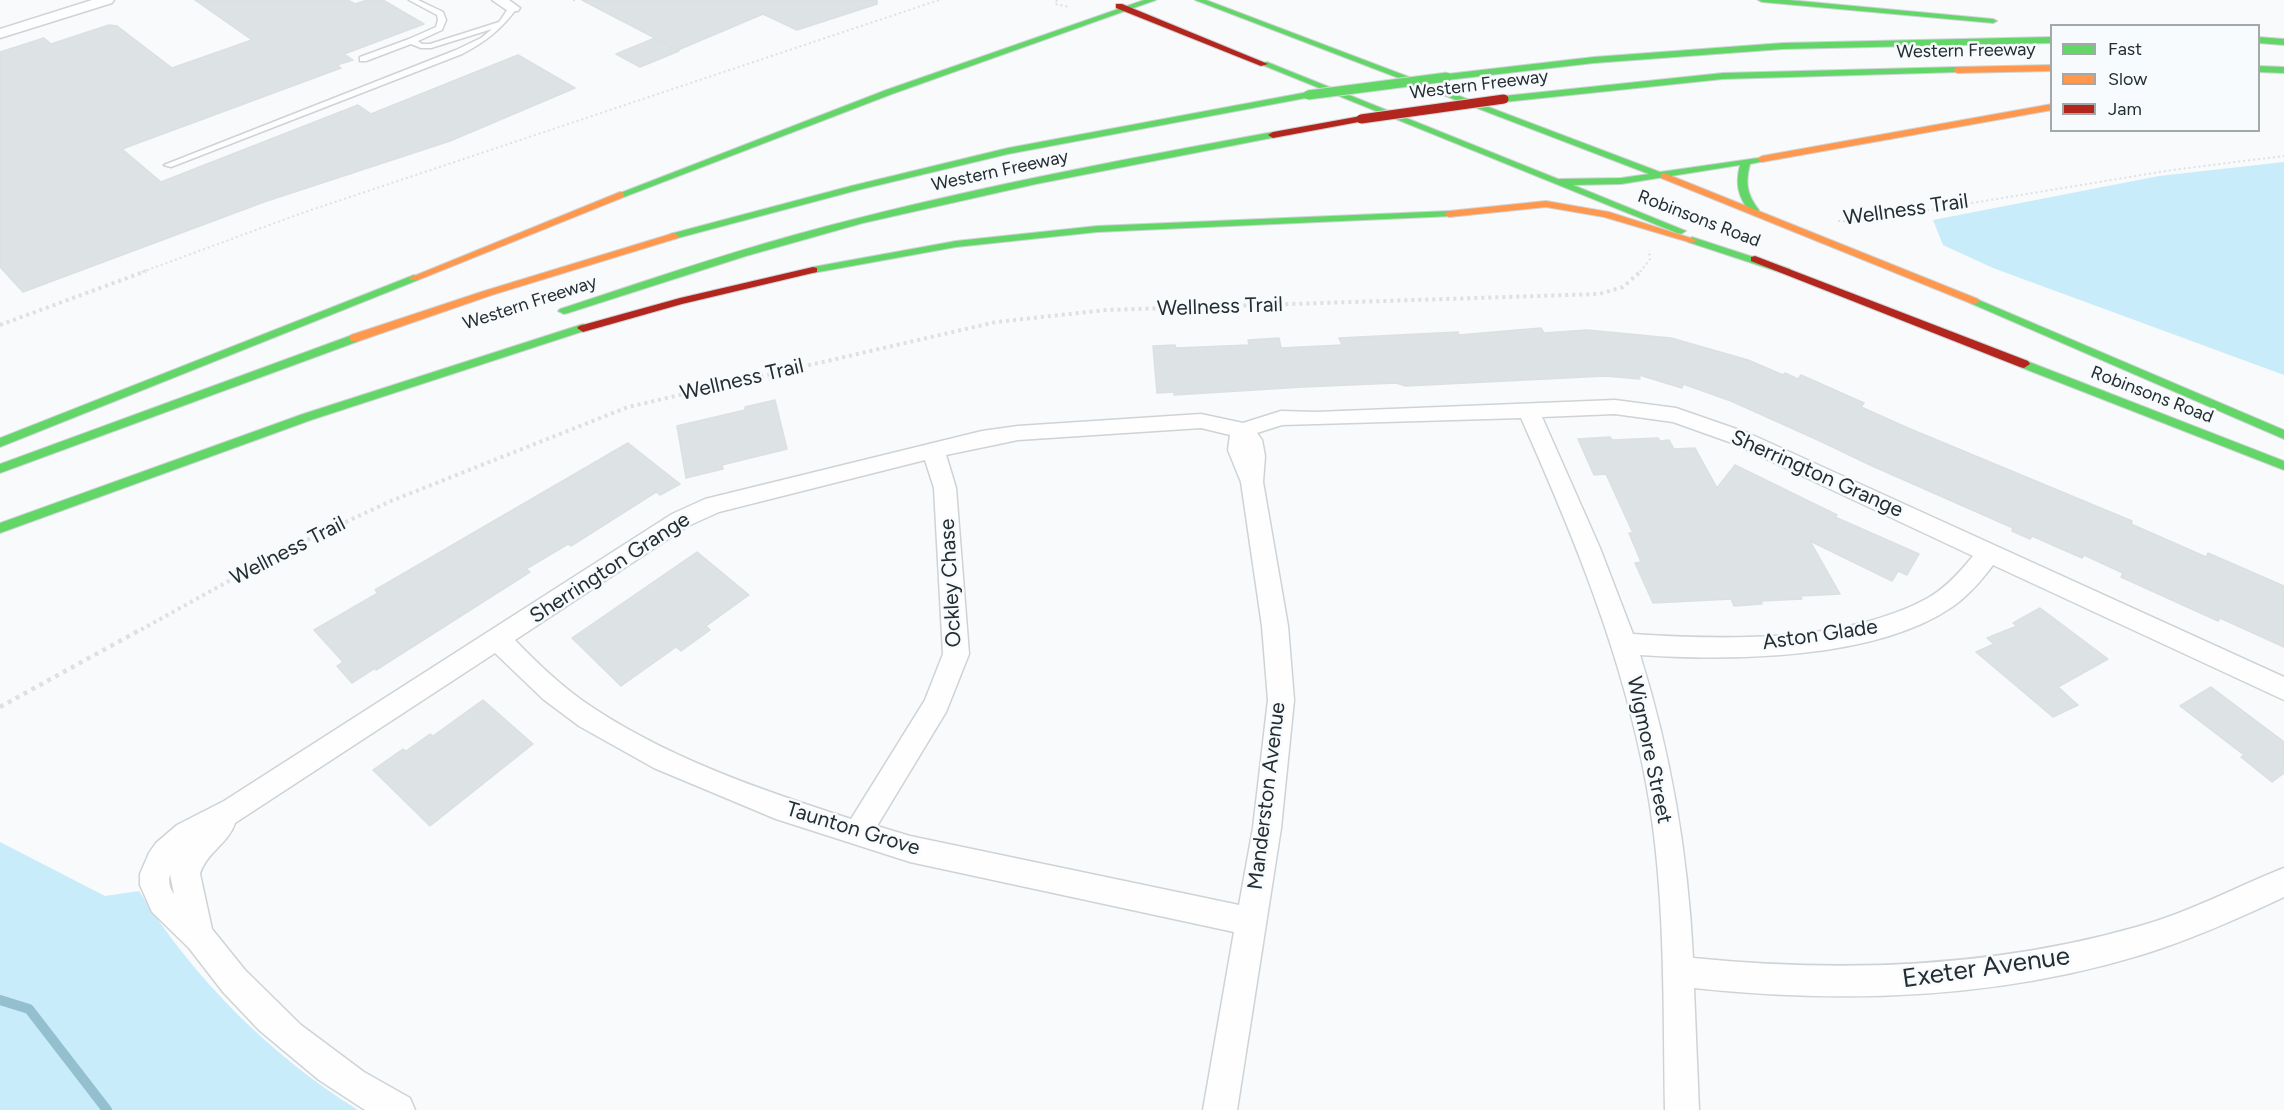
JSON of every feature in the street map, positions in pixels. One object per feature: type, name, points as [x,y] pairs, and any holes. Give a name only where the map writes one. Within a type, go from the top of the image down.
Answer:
[{"type":"main road","name":"Robinsons Road","points":[[1103,0],[1557,182],[2284,466]]},
{"type":"main road","points":[[0,443],[656,181],[996,53],[1152,0]]},
{"type":"main road","name":"Robinsons Road","points":[[1199,0],[1754,210],[2138,370],[2284,435]]},
{"type":"main road","points":[[1762,0],[2005,22]]},
{"type":"main road","points":[[996,53],[1054,24],[1075,8]]},
{"type":"main road","name":"Western Freeway","points":[[0,469],[200,392],[505,289],[654,242],[905,176],[1060,140],[1308,95],[1447,76],[1594,60],[1783,46],[2050,40]]},
{"type":"main road","points":[[2260,42],[2284,43]]},
{"type":"main road","name":"Western Freeway","points":[[548,317],[800,237],[946,200],[1185,150],[1360,119],[1504,99],[1723,76],[2050,68]]},
{"type":"main road","points":[[2260,69],[2284,70]]},
{"type":"main road","points":[[1557,182],[1621,181],[1664,176],[2050,107]]},
{"type":"main road","points":[[1517,206],[1543,194],[1557,182],[1566,160],[1562,147],[1542,129]]},
{"type":"main road","points":[[1746,161],[1739,184],[1740,192],[1754,210]]},
{"type":"main road","points":[[0,528],[146,471],[489,357],[700,295],[834,265],[1042,232],[1247,220],[1446,214],[1547,204],[1619,219],[1786,272]]},
{"type":"main road","points":[[0,518],[121,469]]},
{"type":"street","points":[[0,25],[102,0]]},
{"type":"street","points":[[0,34],[107,0]]},
{"type":"street","name":"Sherrington Grange","points":[[198,936],[162,902],[154,886],[155,872],[181,839],[234,810],[680,520],[713,505],[1018,432],[1174,425],[1244,437],[1316,419],[1528,409],[1615,407],[1657,411],[1698,422],[1750,442],[2284,689]]},
{"type":"street","name":"Wigmore Street","points":[[1528,409],[1624,644],[1661,791],[1668,846],[1682,1110]]},
{"type":"street","name":"Manderston Avenue","points":[[1220,1110],[1267,828],[1281,700],[1275,626],[1252,482],[1238,456],[1244,437]]},
{"type":"street","name":"Ockley Chase","points":[[856,834],[937,704],[947,683],[956,654],[945,488],[934,451]]},
{"type":"street","name":"Aston Glade","points":[[1624,644],[1717,647],[1764,644],[1809,640],[1883,626],[1911,617],[1952,594],[1989,553]]},
{"type":"street","name":"Taunton Grove","points":[[498,640],[538,681],[586,717],[646,750],[746,795],[856,834],[910,849],[1250,921]]},
{"type":"street","name":"Sherrington Grange","points":[[198,936],[185,874],[189,860],[234,810]]},
{"type":"street","name":"Exeter Avenue","points":[[1676,971],[1750,980],[1845,983],[1913,980],[1983,973],[2051,961],[2163,934],[2214,916],[2284,882]]},
{"type":"street","points":[[198,936],[232,979],[302,1047],[342,1076],[398,1110]]},
{"type":"lane","points":[[363,59],[412,41],[438,28],[442,20],[440,14],[413,0]]},
{"type":"lane","points":[[168,165],[459,52],[482,41],[503,23],[507,3]]},
{"type":"lane","points":[[412,41],[421,46],[431,46],[503,23]]},
{"type":"path","points":[[0,325],[302,213],[900,11],[939,0]]},
{"type":"path","points":[[1057,0],[1055,4],[1075,8]]},
{"type":"path","name":"Wellness Trail","points":[[1829,220],[1857,222],[2127,176],[2284,156]]},
{"type":"path","name":"Wellness Trail","points":[[0,707],[283,551],[392,501],[628,407],[940,334],[1038,315],[1106,310],[1599,294],[1624,288],[1632,283],[1652,256],[1647,249]]},
{"type":"shaded area","points":[[2284,162],[2284,375],[1993,268],[1943,245],[1933,220],[2159,176]]},
{"type":"shaded area","points":[[0,842],[105,896],[139,891],[184,955],[236,1013],[294,1065],[358,1110],[0,1110]]},
{"type":"building","points":[[195,0],[348,0],[355,4],[367,0],[383,0],[424,24],[344,54],[353,60],[337,65],[341,68],[122,149],[161,182],[358,105],[371,114],[518,55],[575,88],[450,141],[264,202],[23,292],[0,267],[0,52],[44,38],[51,44],[109,25],[117,26],[172,68],[252,40]]},
{"type":"building","points":[[582,0],[877,0],[877,4],[797,30],[763,14],[678,50]]},
{"type":"building","points":[[655,38],[679,51],[640,67],[616,54]]},
{"type":"building","points":[[1541,328],[1544,333],[1587,330],[1671,338],[1748,360],[1783,375],[1785,373],[1798,379],[1801,375],[1864,403],[1861,407],[1908,428],[2132,521],[2131,524],[2206,557],[2208,553],[2284,586],[2284,647],[2220,618],[2218,621],[2121,577],[2123,573],[2084,555],[2082,558],[2032,536],[2030,539],[2012,531],[2013,528],[1731,401],[1683,384],[1682,388],[1639,375],[1640,379],[1605,376],[1406,386],[1396,383],[1303,387],[1174,395],[1174,392],[1157,393],[1153,346],[1175,345],[1176,348],[1249,345],[1248,340],[1279,338],[1281,348],[1342,345],[1339,338],[1458,332],[1459,335]]},
{"type":"building","points":[[775,400],[787,449],[722,465],[723,469],[686,478],[677,426],[745,410],[745,407]]},
{"type":"building","points":[[1610,437],[1612,440],[1658,438],[1660,441],[1669,440],[1674,449],[1695,448],[1717,488],[1735,465],[1837,515],[1835,517],[1919,554],[1907,575],[1898,571],[1892,581],[1810,541],[1840,594],[1800,596],[1802,599],[1761,601],[1762,604],[1734,606],[1731,599],[1653,603],[1635,563],[1641,562],[1629,533],[1633,533],[1606,474],[1594,475],[1578,439]]},
{"type":"building","points":[[628,443],[680,484],[660,495],[656,492],[571,546],[568,544],[526,569],[530,572],[352,683],[337,666],[343,662],[314,630],[378,593],[375,590]]},
{"type":"building","points":[[697,552],[749,595],[706,626],[710,630],[681,651],[676,647],[621,686],[572,638]]},
{"type":"building","points":[[2040,608],[2108,659],[2058,687],[2078,705],[2053,717],[1976,652],[1994,644],[1987,638],[2017,626],[2013,623]]},
{"type":"building","points":[[2211,687],[2284,742],[2284,773],[2272,782],[2241,757],[2244,755],[2180,706]]},
{"type":"building","points":[[483,700],[533,744],[430,826],[373,770],[403,749],[406,751],[430,734],[433,736]]},
{"type":"waterway","points":[[0,1000],[29,1009],[107,1110]]},
{"type":"traffic: fast","points":[[620,195],[889,92],[1152,0]]},
{"type":"traffic: fast","points":[[1199,0],[1656,173]]},
{"type":"traffic: fast","points":[[1762,0],[1993,21]]},
{"type":"traffic: fast","points":[[1447,77],[1594,60],[1783,46],[2050,40]]},
{"type":"traffic: fast","points":[[2260,40],[2284,42]]},
{"type":"traffic: fast","points":[[1264,64],[1557,182],[1621,181],[1762,159]]},
{"type":"traffic: fast","points":[[2260,69],[2284,70]]},
{"type":"traffic: fast","points":[[1504,99],[1723,76],[1957,70]]},
{"type":"traffic: fast","points":[[1308,95],[1447,77]]},
{"type":"traffic: fast","points":[[674,236],[855,188],[1008,151],[1308,95]]},
{"type":"traffic: fast","points":[[564,311],[742,253],[860,221],[1036,181],[1273,135]]},
{"type":"traffic: fast","points":[[1746,161],[1742,187],[1743,193],[1754,210]]},
{"type":"traffic: fast","points":[[1557,182],[1681,231]]},
{"type":"traffic: fast","points":[[813,270],[956,244],[1097,229],[1449,214]]},
{"type":"traffic: fast","points":[[1692,240],[1786,271]]},
{"type":"traffic: fast","points":[[0,443],[414,278]]},
{"type":"traffic: fast","points":[[1974,301],[2284,435]]},
{"type":"traffic: fast","points":[[0,528],[307,417],[583,328]]},
{"type":"traffic: fast","points":[[0,469],[355,338]]},
{"type":"traffic: fast","points":[[2024,364],[2284,466]]},
{"type":"traffic: slow","points":[[1957,70],[2050,68]]},
{"type":"traffic: slow","points":[[1762,159],[2050,107]]},
{"type":"traffic: slow","points":[[1664,176],[1974,301]]},
{"type":"traffic: slow","points":[[414,278],[620,195]]},
{"type":"traffic: slow","points":[[1449,214],[1546,204],[1605,214],[1692,240]]},
{"type":"traffic: slow","points":[[355,338],[488,293],[674,236]]},
{"type":"traffic: jam","points":[[1119,6],[1264,64]]},
{"type":"traffic: jam","points":[[1361,119],[1504,99]]},
{"type":"traffic: jam","points":[[1273,135],[1361,119]]},
{"type":"traffic: jam","points":[[1755,259],[2024,364]]},
{"type":"traffic: jam","points":[[583,328],[680,301],[813,270]]}]
